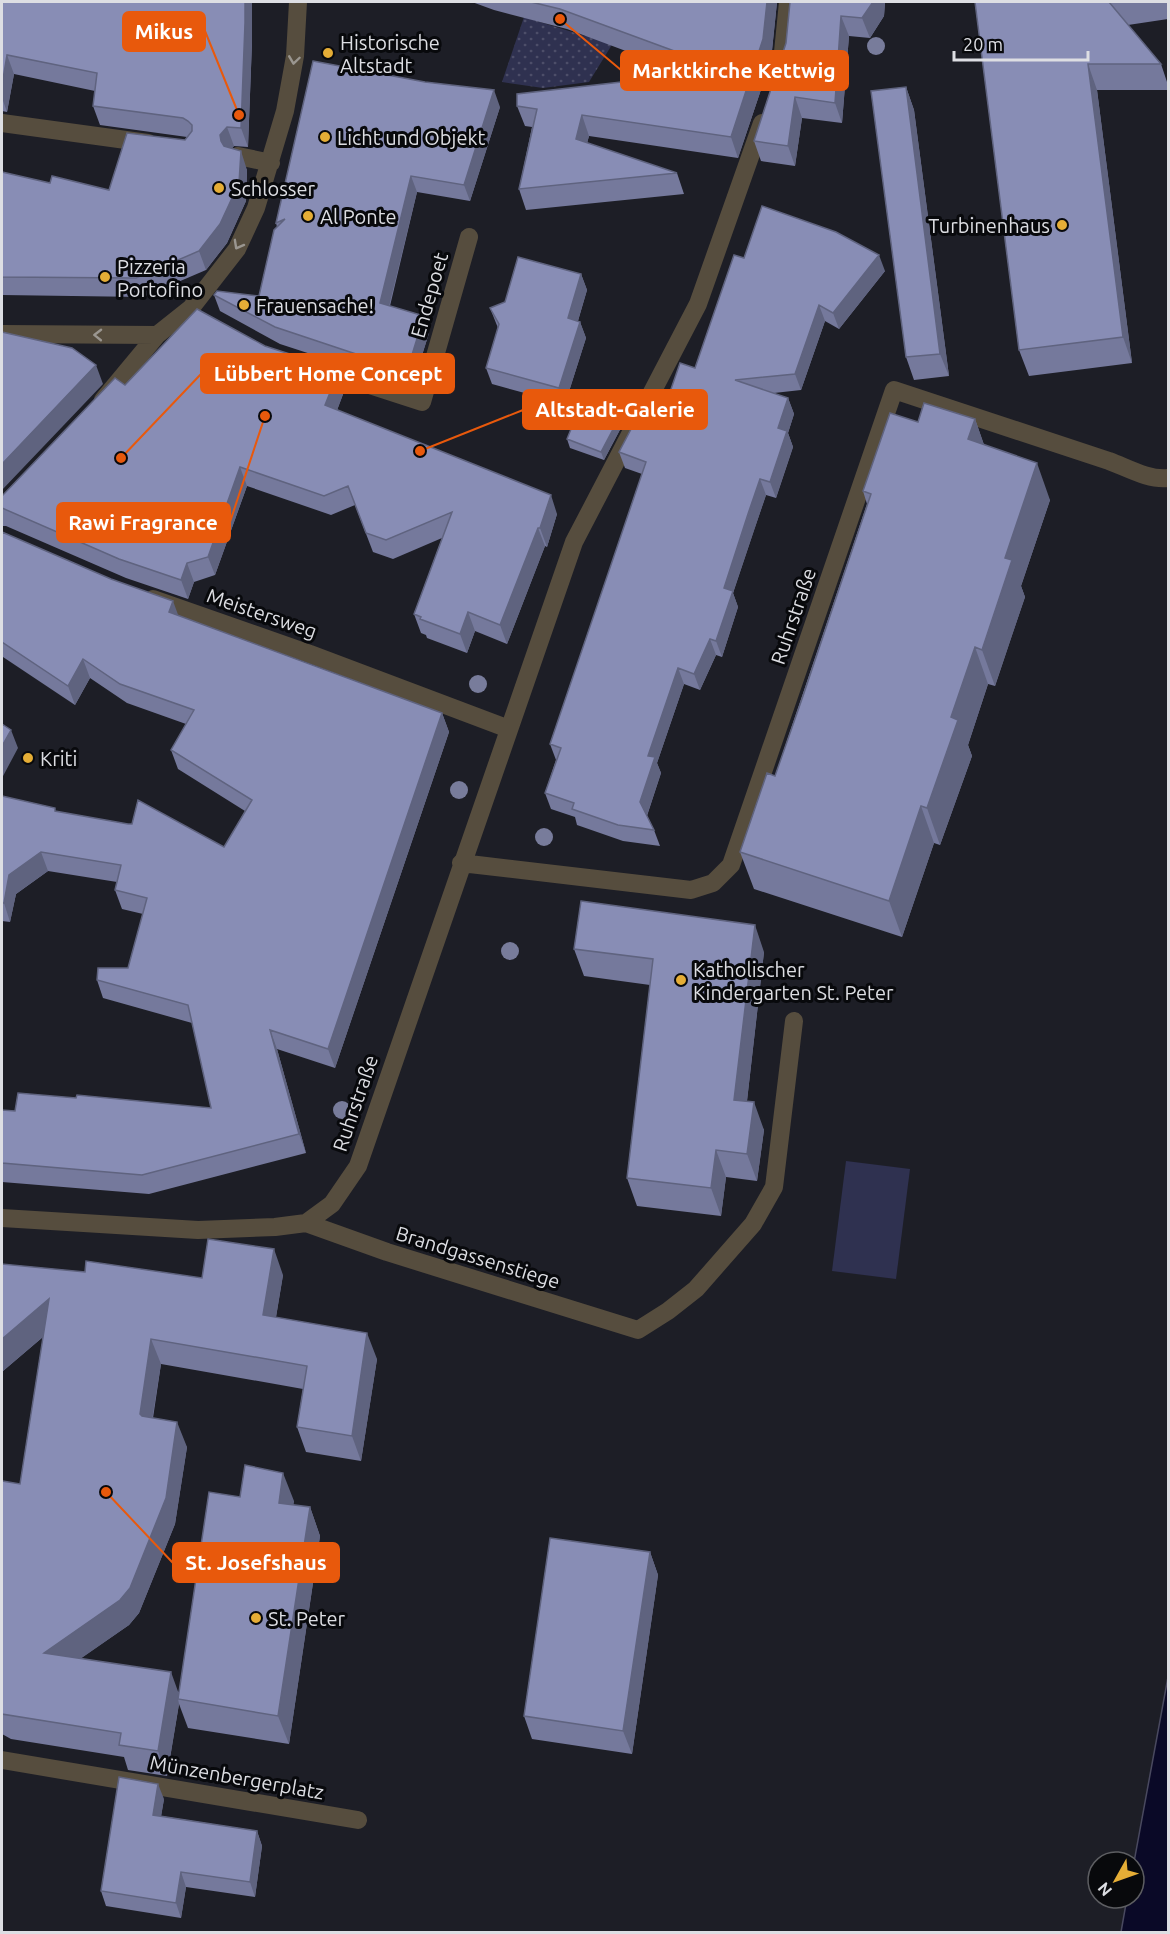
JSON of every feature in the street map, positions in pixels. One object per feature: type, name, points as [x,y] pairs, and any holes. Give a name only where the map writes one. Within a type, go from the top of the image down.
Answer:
[{"type":"street","points":[[91,413],[116,388],[157,335],[191,308],[237,249],[256,208],[285,111],[295,56],[298,2]]},
{"type":"street","name":"Ruhrstraße","points":[[2,1218],[198,1230],[275,1227],[306,1223],[332,1204],[358,1166],[574,542],[698,304],[782,62],[788,2]]},
{"type":"street","points":[[2,123],[165,145]]},
{"type":"street","points":[[238,156],[271,163]]},
{"type":"street","name":"Endepoet","points":[[299,362],[422,402],[469,237]]},
{"type":"street","points":[[191,308],[210,318]]},
{"type":"street","points":[[2,334],[157,335]]},
{"type":"street","name":"Ruhrstraße","points":[[461,863],[691,890],[713,883],[731,865],[894,390],[1142,474],[1160,479],[1168,478]]},
{"type":"street","name":"Meistersweg","points":[[133,592],[310,654],[509,729]]},
{"type":"street","name":"Brandgassenstiege","points":[[306,1223],[387,1252],[638,1330],[668,1311],[696,1289],[753,1224],[774,1187],[794,1021]]},
{"type":"street","name":"Münzenbergerplatz","points":[[2,1760],[358,1820]]},
{"type":"shaded area","points":[[524,17],[585,36],[621,30],[589,82],[543,88],[502,82]]},
{"type":"shaded area","points":[[846,1161],[910,1169],[896,1279],[832,1271]]},
{"type":"shaded area","points":[[1168,1677],[1168,1932],[1121,1932],[1125,1910],[1146,1910],[1146,1850],[1136,1850]]},
{"type":"building","points":[[2,2],[245,2],[241,128],[227,127],[220,135],[224,146],[241,151],[239,183],[220,224],[199,251],[136,278],[2,277],[2,172],[50,183],[52,176],[109,190],[127,133],[185,140],[192,131],[192,125],[183,118],[93,106],[97,73],[7,55],[2,85]]},
{"type":"building","points":[[531,2],[767,2],[763,39],[731,137],[582,115],[576,139],[677,173],[519,189],[537,109],[517,106],[517,94],[726,70],[560,9]]},
{"type":"building","points":[[790,2],[873,2],[862,18],[841,16],[835,103],[795,97],[788,146],[754,141],[786,43]]},
{"type":"building","name":"Turbinenhaus","points":[[975,2],[1109,2],[1161,64],[1088,64],[1123,337],[1019,350]]},
{"type":"building","points":[[313,61],[425,82],[494,90],[464,185],[411,176],[380,303],[424,316],[407,371],[275,327],[214,295],[217,291],[259,296],[274,230],[285,219],[276,223]]},
{"type":"building","points":[[906,87],[940,354],[906,357],[871,91]]},
{"type":"building","points":[[762,206],[836,232],[879,255],[833,313],[819,305],[795,374],[735,380],[788,398],[778,428],[787,431],[770,482],[760,479],[748,514],[724,588],[733,591],[716,641],[710,639],[694,674],[678,668],[648,756],[655,757],[640,802],[654,830],[618,825],[572,809],[574,803],[545,793],[561,748],[550,744],[646,462],[619,452],[638,416],[659,424],[680,363],[695,368],[734,255],[744,258]]},
{"type":"building","points":[[518,257],[581,274],[568,318],[580,322],[559,388],[486,368],[499,324],[490,308],[505,302]]},
{"type":"building","points":[[197,309],[265,346],[339,370],[325,405],[551,495],[540,528],[538,528],[500,625],[468,612],[460,634],[420,619],[421,617],[414,614],[452,512],[386,540],[366,533],[348,486],[324,496],[240,467],[208,557],[187,563],[181,580],[119,559],[2,508],[2,496],[115,378],[125,385]]},
{"type":"building","points":[[2,332],[72,348],[96,365],[2,464]]},
{"type":"building","points":[[582,402],[620,416],[601,452],[567,439]]},
{"type":"building","points":[[924,403],[975,419],[968,439],[1037,463],[1005,558],[1012,560],[982,650],[975,647],[951,717],[958,720],[927,808],[921,806],[889,901],[740,852],[767,773],[775,776],[803,696],[871,494],[863,491],[890,413],[918,422]]},
{"type":"building","points":[[2,532],[111,579],[173,601],[169,612],[442,713],[328,1049],[270,1030],[299,1134],[142,1175],[2,1163],[2,1110],[15,1111],[18,1093],[76,1098],[77,1095],[211,1108],[188,1005],[97,980],[98,968],[128,968],[147,898],[115,890],[121,865],[41,852],[9,875],[4,903],[2,903],[2,796],[55,808],[55,811],[128,824],[132,824],[138,800],[224,847],[252,800],[171,750],[194,710],[120,684],[83,659],[68,686],[2,642]]},
{"type":"building","points":[[2,724],[11,730],[2,746]]},
{"type":"building","points":[[581,901],[755,925],[734,1100],[754,1102],[747,1154],[716,1150],[711,1188],[627,1178],[653,959],[574,949]]},
{"type":"building","points":[[208,1239],[274,1249],[263,1315],[367,1333],[352,1436],[297,1427],[307,1366],[151,1339],[140,1414],[177,1422],[166,1498],[130,1588],[120,1600],[44,1653],[171,1672],[158,1751],[119,1745],[121,1733],[2,1714],[2,1481],[20,1484],[49,1299],[2,1339],[2,1264],[85,1272],[86,1261],[202,1278]]},
{"type":"building","name":"St. Peter","points":[[245,1465],[283,1473],[279,1503],[310,1507],[278,1716],[178,1699],[209,1492],[240,1497]]},
{"type":"building","points":[[550,1538],[650,1552],[623,1731],[524,1716]]},
{"type":"building","points":[[119,1777],[158,1784],[153,1815],[257,1831],[250,1882],[181,1872],[176,1903],[101,1891]]},
{"type":"place","name":"Marktkirche Kettwig","points":[[560,19]]},
{"type":"place","name":"Historische Altstadt","points":[[328,53]]},
{"type":"place","name":"Mikus","points":[[239,115]]},
{"type":"place","name":"Licht und Objekt","points":[[325,137]]},
{"type":"place","name":"Schlosser","points":[[219,188]]},
{"type":"place","name":"Al Ponte","points":[[308,216]]},
{"type":"place","name":"Turbinenhaus","points":[[1062,225]]},
{"type":"place","name":"Pizzeria Portofino","points":[[105,277]]},
{"type":"place","name":"Frauensache!","points":[[244,305]]},
{"type":"place","name":"Rawi Fragrance","points":[[265,416]]},
{"type":"place","name":"Altstadt-Galerie","points":[[420,451]]},
{"type":"place","name":"Lübbert Home Concept","points":[[121,458]]},
{"type":"place","name":"Kriti","points":[[28,758]]},
{"type":"place","name":"Katholischer Kindergarten St. Peter","points":[[681,980]]},
{"type":"place","name":"St. Josefshaus","points":[[106,1492]]},
{"type":"place","name":"St. Peter","points":[[256,1618]]}]
